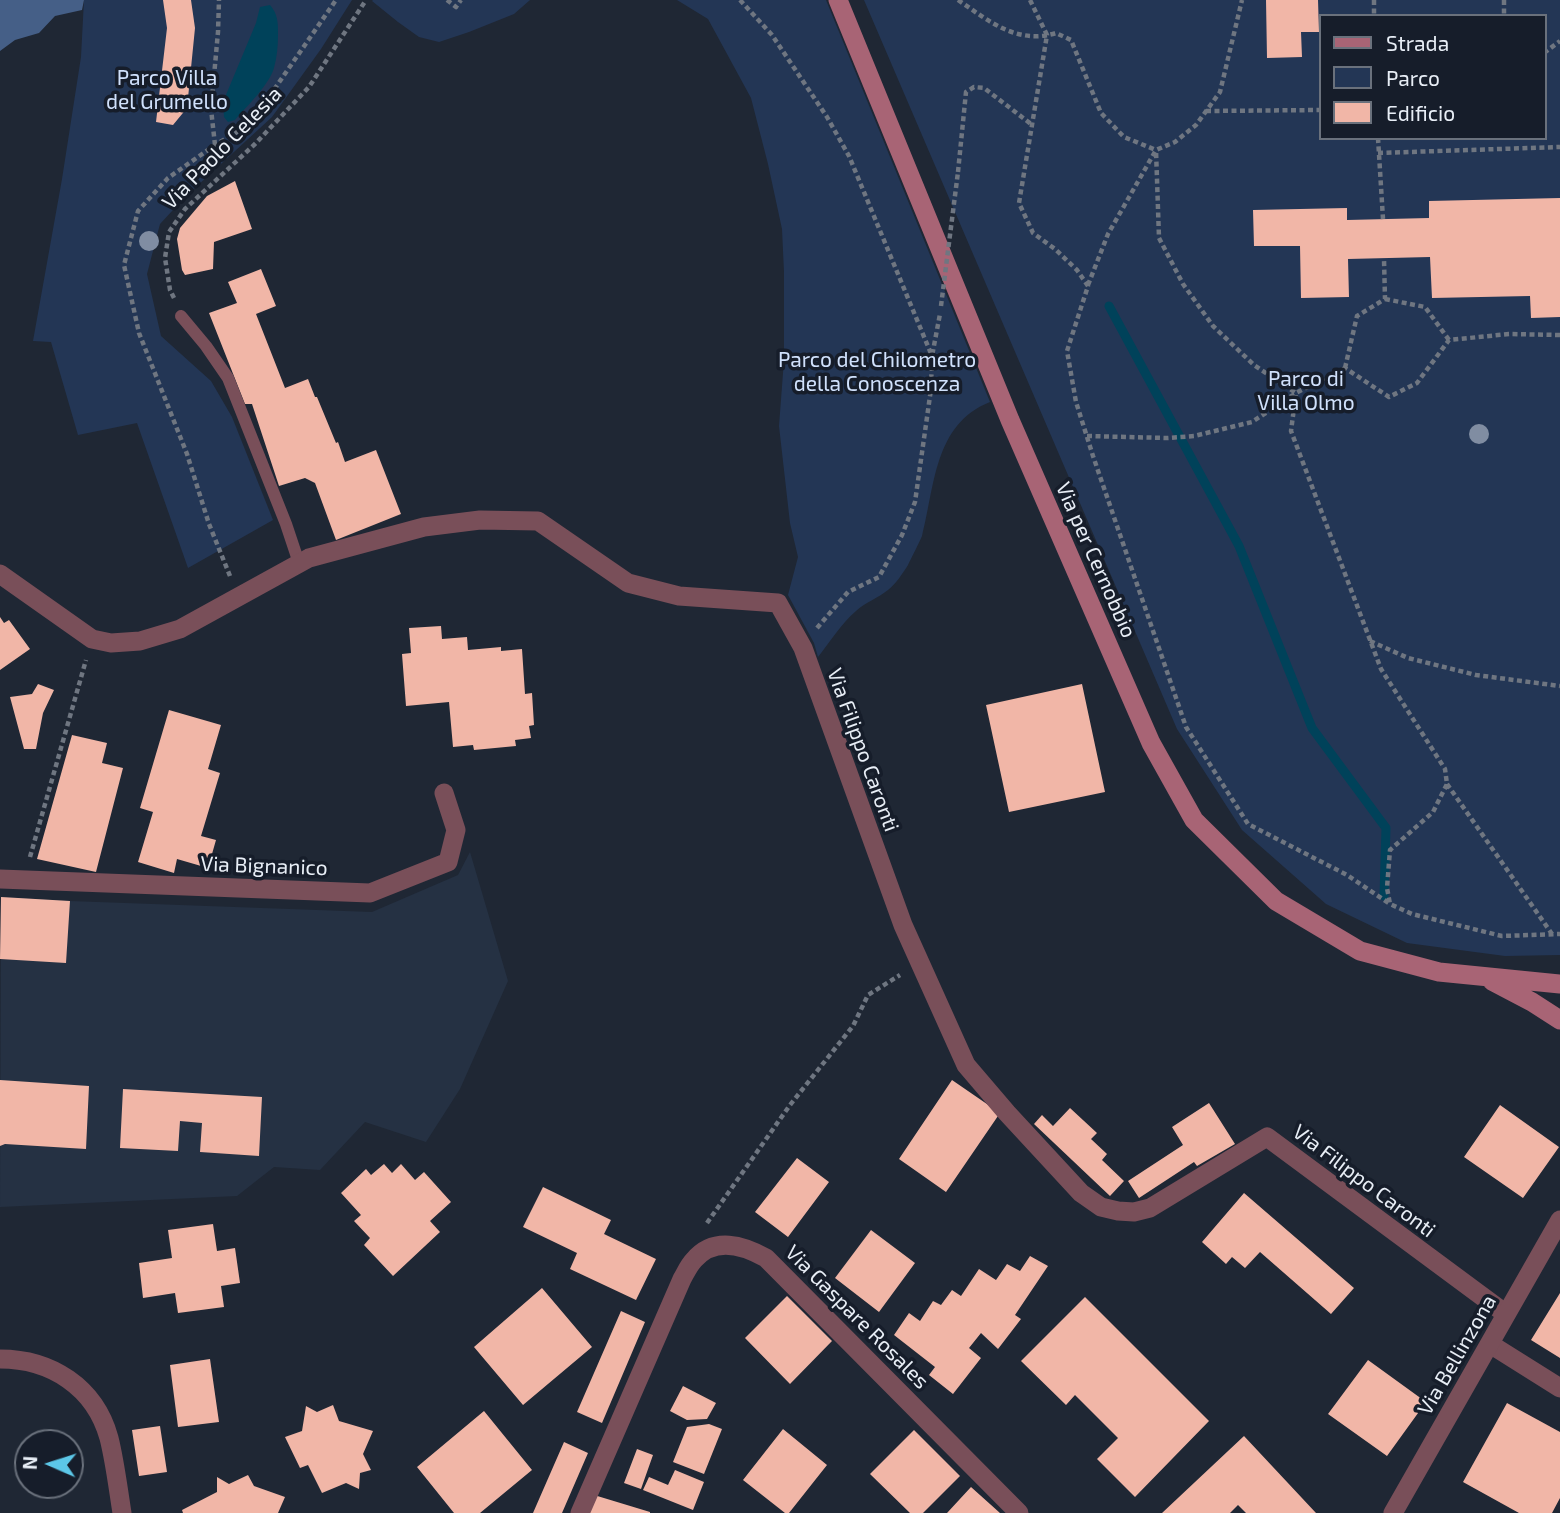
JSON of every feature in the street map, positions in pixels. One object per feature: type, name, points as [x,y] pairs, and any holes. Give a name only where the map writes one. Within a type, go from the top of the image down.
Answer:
[{"type":"main road","name":"Via per Cernobbio","points":[[838,0],[1010,421],[1151,743],[1194,820],[1276,901],[1360,951],[1439,972],[1560,984]]},
{"type":"main road","name":"Via per Cernobbio","points":[[1482,976],[1560,1020]]},
{"type":"street","name":"Via Filippo Caronti","points":[[92,639],[111,643],[141,641],[180,629],[309,558],[424,527],[480,520],[538,521],[628,583],[679,596],[778,603],[799,642],[898,913],[966,1065],[1081,1193],[1101,1207],[1118,1211],[1134,1212],[1150,1208],[1267,1137],[1506,1314]]},
{"type":"street","points":[[0,574],[92,639]]},
{"type":"street","name":"Via Bignanico","points":[[0,879],[370,893],[448,862],[456,830],[444,793]]},
{"type":"street","name":"Via Bellinzona","points":[[1393,1513],[1560,1220]]},
{"type":"street","points":[[580,1513],[682,1279],[695,1258],[720,1244]]},
{"type":"street","name":"Via Gaspare Rosales","points":[[720,1244],[750,1249],[766,1258],[1019,1513]]},
{"type":"street","points":[[1490,1344],[1560,1388]]},
{"type":"street","points":[[0,1359],[19,1359],[43,1365],[66,1377],[85,1394],[100,1414],[109,1438],[122,1513]]},
{"type":"lane","points":[[181,316],[228,378],[299,563]]},
{"type":"path","points":[[215,145],[211,109],[219,0]]},
{"type":"path","points":[[239,596],[209,524],[187,454],[139,333],[124,265],[138,211],[168,177],[237,132],[262,107],[336,0]]},
{"type":"path","name":"Via Paolo Celesia","points":[[181,316],[170,290],[165,258],[169,232],[185,209],[255,144],[309,87],[366,0]]},
{"type":"path","points":[[447,0],[456,7],[461,0]]},
{"type":"path","points":[[740,0],[772,34],[827,117],[849,156],[932,356]]},
{"type":"path","points":[[958,0],[999,28],[1023,35],[1047,36],[1056,33],[1071,40],[1101,113],[1124,137],[1156,150]]},
{"type":"path","points":[[1030,0],[1047,36],[1019,203],[1033,233],[1055,248],[1077,270],[1088,286]]},
{"type":"path","points":[[1242,0],[1220,92],[1196,125],[1175,142],[1156,150],[1108,234],[1088,286],[1068,351],[1076,402],[1186,727],[1248,824],[1346,875],[1390,904],[1412,914],[1502,936],[1560,934]]},
{"type":"path","points":[[799,642],[810,636],[848,592],[879,576],[902,535],[915,502],[967,92],[974,87],[985,88],[1031,124]]},
{"type":"path","points":[[1206,111],[1318,110]]},
{"type":"path","points":[[1378,140],[1383,219]]},
{"type":"path","points":[[1506,140],[1507,148]]},
{"type":"path","points":[[1378,153],[1560,147]]},
{"type":"path","points":[[1156,150],[1159,238],[1182,284],[1213,326],[1254,365],[1296,393]]},
{"type":"path","points":[[945,216],[956,242]]},
{"type":"path","points":[[1384,258],[1385,299]]},
{"type":"path","points":[[1087,436],[1194,436],[1252,422],[1296,393],[1345,368],[1357,316],[1385,299],[1425,307],[1449,340]]},
{"type":"path","points":[[1345,368],[1389,397],[1417,383],[1449,340],[1509,334],[1560,335]]},
{"type":"path","points":[[1296,393],[1291,431],[1381,669],[1445,769],[1447,784],[1552,934]]},
{"type":"path","points":[[23,880],[92,639]]},
{"type":"path","points":[[1370,640],[1408,658],[1476,676],[1560,686]]},
{"type":"path","points":[[1390,904],[1387,888],[1390,850],[1433,812],[1447,784]]},
{"type":"path","points":[[720,1244],[700,1233],[790,1105],[853,1026],[868,995],[921,965]]},
{"type":"shaded area","points":[[0,0],[84,0],[82,10],[55,16],[39,33],[15,40],[0,51]]},
{"type":"shaded area","points":[[270,5],[276,15],[278,27],[274,68],[257,95],[235,120],[228,122],[224,117],[223,102],[260,7]]},
{"type":"shaded area","points":[[470,852],[508,981],[460,1089],[426,1142],[365,1122],[320,1170],[274,1167],[237,1196],[0,1207],[1,897],[372,912],[458,875]]},
{"type":"green space","name":"Parco Villa del Grumello","points":[[84,0],[352,0],[272,117],[185,197],[160,224],[147,274],[161,336],[211,381],[232,417],[273,520],[188,568],[137,423],[78,435],[51,342],[33,341],[81,57]]},
{"type":"green space","points":[[373,0],[530,0],[514,14],[439,42],[419,37]]},
{"type":"green space","name":"Parco del Chilometro della Conoscenza","points":[[677,0],[826,0],[990,402],[972,412],[958,425],[947,441],[934,477],[922,536],[904,572],[891,588],[851,616],[818,657],[814,643],[788,595],[798,557],[790,523],[779,426],[784,360],[782,229],[751,98],[708,19]]},
{"type":"green space","name":"Parco di Villa Olmo","points":[[864,0],[1560,0],[1560,955],[1505,956],[1407,943],[1326,904],[1242,830],[1177,729]]},
{"type":"building","points":[[163,0],[191,0],[195,28],[187,108],[173,125],[156,122],[167,28]]},
{"type":"building","points":[[1266,0],[1318,0],[1318,32],[1301,32],[1302,57],[1267,58]]},
{"type":"building","points":[[235,181],[252,229],[214,242],[213,269],[185,275],[177,239],[180,228],[207,196]]},
{"type":"building","points":[[1560,198],[1560,317],[1531,318],[1530,296],[1432,298],[1430,257],[1348,259],[1349,297],[1301,298],[1300,246],[1254,246],[1253,210],[1347,208],[1347,220],[1429,218],[1429,201]]},
{"type":"building","points":[[261,269],[276,306],[256,314],[285,388],[308,379],[345,462],[376,450],[401,514],[336,540],[315,483],[305,478],[279,486],[252,404],[245,404],[209,313],[237,303],[228,282]]},
{"type":"building","points":[[0,617],[4,623],[9,620],[30,649],[0,670]]},
{"type":"building","points":[[441,626],[442,639],[467,637],[468,650],[501,647],[501,651],[522,649],[525,694],[532,693],[534,725],[529,726],[531,738],[515,740],[516,746],[474,750],[473,745],[453,747],[449,702],[406,706],[402,654],[411,653],[409,628]]},
{"type":"building","points":[[38,684],[54,690],[43,713],[36,749],[24,749],[10,697],[32,694]]},
{"type":"building","points":[[1082,684],[1105,792],[1009,812],[986,705]]},
{"type":"building","points":[[169,710],[221,725],[208,769],[220,773],[201,836],[216,840],[208,868],[177,859],[174,873],[138,862],[153,812],[140,808]]},
{"type":"building","points":[[72,735],[107,743],[102,763],[123,768],[96,872],[37,859]]},
{"type":"building","points":[[1,897],[70,901],[66,963],[0,959]]},
{"type":"building","points":[[0,1080],[89,1086],[86,1149],[5,1144],[0,1146]]},
{"type":"building","points":[[952,1080],[1000,1113],[946,1192],[899,1159]]},
{"type":"building","points":[[123,1089],[262,1097],[259,1156],[200,1152],[202,1123],[180,1121],[178,1151],[120,1148]]},
{"type":"building","points":[[1209,1103],[1235,1144],[1197,1166],[1194,1162],[1139,1198],[1128,1181],[1183,1145],[1172,1127]]},
{"type":"building","points":[[1500,1105],[1559,1147],[1523,1198],[1464,1157]]},
{"type":"building","points":[[1070,1108],[1097,1133],[1091,1139],[1107,1154],[1102,1160],[1124,1181],[1110,1196],[1034,1124],[1042,1115],[1053,1126]]},
{"type":"building","points":[[797,1158],[829,1182],[788,1237],[755,1212]]},
{"type":"building","points":[[384,1164],[392,1173],[401,1164],[415,1180],[424,1172],[451,1202],[430,1221],[440,1232],[393,1276],[364,1245],[370,1238],[354,1221],[361,1215],[341,1193],[366,1169],[371,1175]]},
{"type":"building","points":[[543,1187],[611,1220],[604,1234],[656,1259],[636,1300],[570,1269],[577,1253],[523,1227]]},
{"type":"building","points":[[1244,1193],[1354,1288],[1331,1314],[1260,1252],[1245,1268],[1232,1257],[1226,1264],[1202,1242]]},
{"type":"building","points":[[213,1224],[217,1251],[235,1248],[240,1283],[221,1286],[224,1307],[178,1313],[175,1293],[143,1298],[139,1263],[172,1258],[168,1230]]},
{"type":"building","points":[[871,1230],[915,1263],[879,1312],[835,1278]]},
{"type":"building","points":[[1030,1256],[1048,1266],[1015,1315],[1021,1319],[998,1349],[981,1333],[969,1348],[981,1358],[953,1394],[929,1375],[935,1367],[894,1335],[909,1313],[920,1321],[933,1301],[941,1305],[952,1290],[961,1296],[979,1269],[996,1280],[1007,1264],[1020,1271]]},
{"type":"building","points":[[542,1288],[592,1347],[523,1405],[474,1347]]},
{"type":"building","points":[[1560,1293],[1560,1358],[1531,1340]]},
{"type":"building","points":[[787,1296],[832,1341],[790,1384],[745,1338]]},
{"type":"building","points":[[1085,1297],[1209,1421],[1135,1497],[1097,1459],[1118,1438],[1075,1395],[1066,1405],[1021,1361]]},
{"type":"building","points":[[621,1311],[645,1322],[602,1423],[577,1412]]},
{"type":"building","points":[[210,1359],[219,1422],[178,1427],[170,1365]]},
{"type":"building","points":[[1368,1360],[1426,1402],[1387,1456],[1328,1414]]},
{"type":"building","points":[[683,1386],[716,1403],[707,1419],[687,1420],[670,1411]]},
{"type":"building","points":[[1507,1403],[1560,1432],[1560,1498],[1552,1513],[1519,1513],[1463,1482]]},
{"type":"building","points":[[333,1405],[339,1421],[373,1431],[363,1454],[371,1470],[360,1473],[359,1489],[346,1483],[322,1493],[308,1465],[300,1468],[285,1437],[302,1431],[306,1406],[317,1412]]},
{"type":"building","points":[[484,1411],[532,1470],[480,1513],[454,1513],[417,1467]]},
{"type":"building","points":[[709,1424],[722,1429],[704,1474],[673,1462],[687,1427]]},
{"type":"building","points":[[160,1426],[167,1472],[139,1476],[132,1430]]},
{"type":"building","points":[[783,1429],[827,1465],[789,1513],[785,1513],[743,1480]]},
{"type":"building","points":[[914,1430],[960,1476],[923,1513],[910,1513],[870,1474]]},
{"type":"building","points":[[1244,1436],[1316,1513],[1246,1513],[1238,1505],[1230,1513],[1162,1513]]},
{"type":"building","points":[[564,1442],[588,1453],[562,1513],[533,1513]]},
{"type":"building","points":[[637,1449],[653,1455],[641,1489],[624,1483]]},
{"type":"building","points":[[675,1470],[704,1482],[693,1510],[643,1490],[649,1477],[668,1485]]},
{"type":"building","points":[[248,1475],[254,1486],[285,1497],[278,1513],[183,1513],[182,1510],[217,1492],[217,1477],[229,1484]]},
{"type":"building","points":[[971,1487],[1000,1513],[947,1513]]},
{"type":"building","points":[[594,1495],[650,1512],[650,1513],[589,1513]]},
{"type":"waterway","points":[[1109,306],[1239,546],[1312,728],[1386,828],[1384,896]]}]
